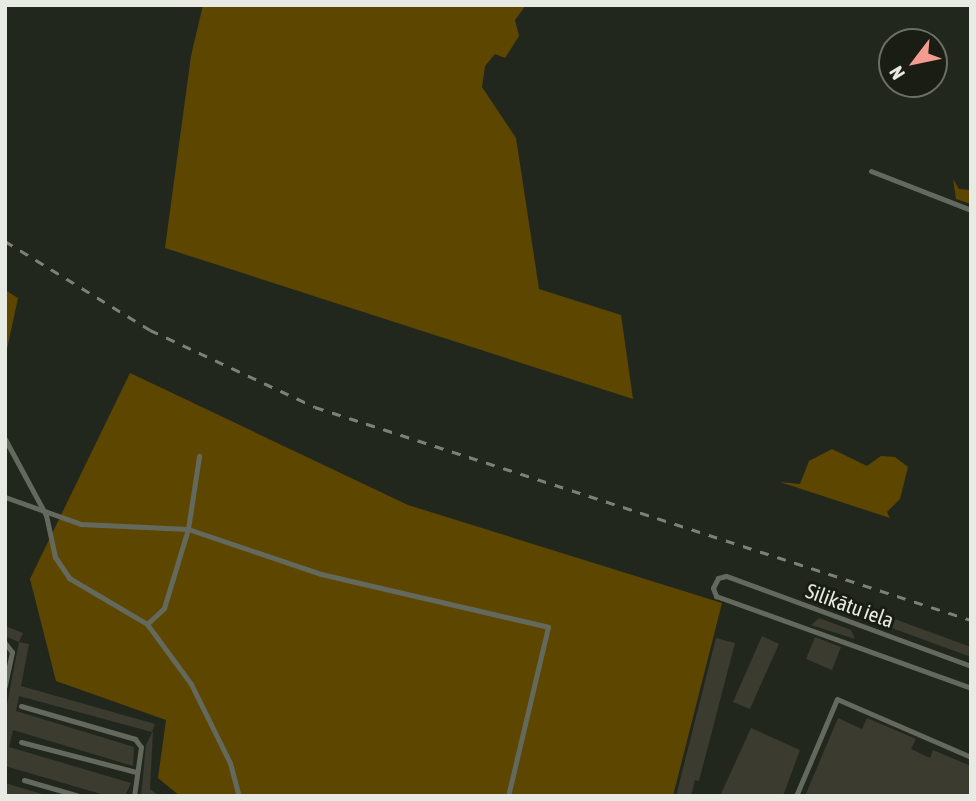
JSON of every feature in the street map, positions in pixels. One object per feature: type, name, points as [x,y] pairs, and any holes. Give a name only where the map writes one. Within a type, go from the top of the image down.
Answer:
[{"type":"lane","points":[[871,171],[971,210]]},
{"type":"lane","points":[[5,439],[46,515],[55,557],[69,578],[147,624],[191,684],[230,763],[239,796]]},
{"type":"lane","points":[[147,624],[164,608],[188,529],[199,456]]},
{"type":"lane","points":[[5,497],[46,515],[81,524],[188,529],[321,574],[548,627],[508,796]]},
{"type":"lane","name":"Silikātu iela","points":[[971,666],[726,576],[718,579],[712,588],[716,596],[971,688]]},
{"type":"lane","points":[[5,643],[12,652],[5,686]]},
{"type":"lane","points":[[796,796],[838,699],[971,757]]},
{"type":"lane","points":[[21,706],[135,739],[141,747],[134,796]]},
{"type":"lane","points":[[21,742],[136,772]]},
{"type":"lane","points":[[24,780],[79,796]]},
{"type":"shaded area","points":[[203,5],[526,5],[515,20],[519,36],[505,58],[495,54],[485,66],[482,87],[516,138],[539,289],[621,315],[633,399],[165,248],[191,56]]},
{"type":"shaded area","points":[[953,179],[959,189],[971,190],[971,204],[956,199]]},
{"type":"shaded area","points":[[5,290],[18,298],[5,358]]},
{"type":"shaded area","points":[[130,373],[408,505],[722,603],[673,796],[180,796],[158,778],[166,720],[56,681],[30,579]]},
{"type":"shaded area","points":[[832,449],[867,466],[881,456],[895,457],[908,467],[900,499],[887,512],[890,518],[780,482],[800,484],[809,461]]},
{"type":"building","points":[[840,599],[971,647],[971,657],[837,608]]},
{"type":"building","points":[[819,618],[851,630],[855,639],[811,625]]},
{"type":"building","points":[[5,626],[23,633],[19,642],[5,636]]},
{"type":"building","points":[[762,636],[779,644],[750,709],[733,702]]},
{"type":"building","points":[[815,637],[841,647],[832,670],[806,659]]},
{"type":"building","points":[[716,638],[735,643],[699,781],[695,780],[691,796],[676,796]]},
{"type":"building","points":[[19,642],[29,644],[21,686],[155,724],[152,732],[19,696],[16,711],[134,747],[133,766],[13,730],[9,747],[131,783],[125,796],[108,796],[5,766],[5,715]]},
{"type":"building","points":[[838,718],[862,729],[867,718],[916,739],[911,749],[930,758],[933,750],[971,766],[971,796],[805,796]]},
{"type":"building","points":[[751,728],[800,750],[783,796],[720,796]]},
{"type":"building","points":[[153,731],[150,789],[159,796],[141,796],[146,745]]},
{"type":"building","points":[[5,783],[42,794],[42,796],[5,796]]},
{"type":"railway","points":[[5,241],[150,330],[315,407],[971,620]]}]
